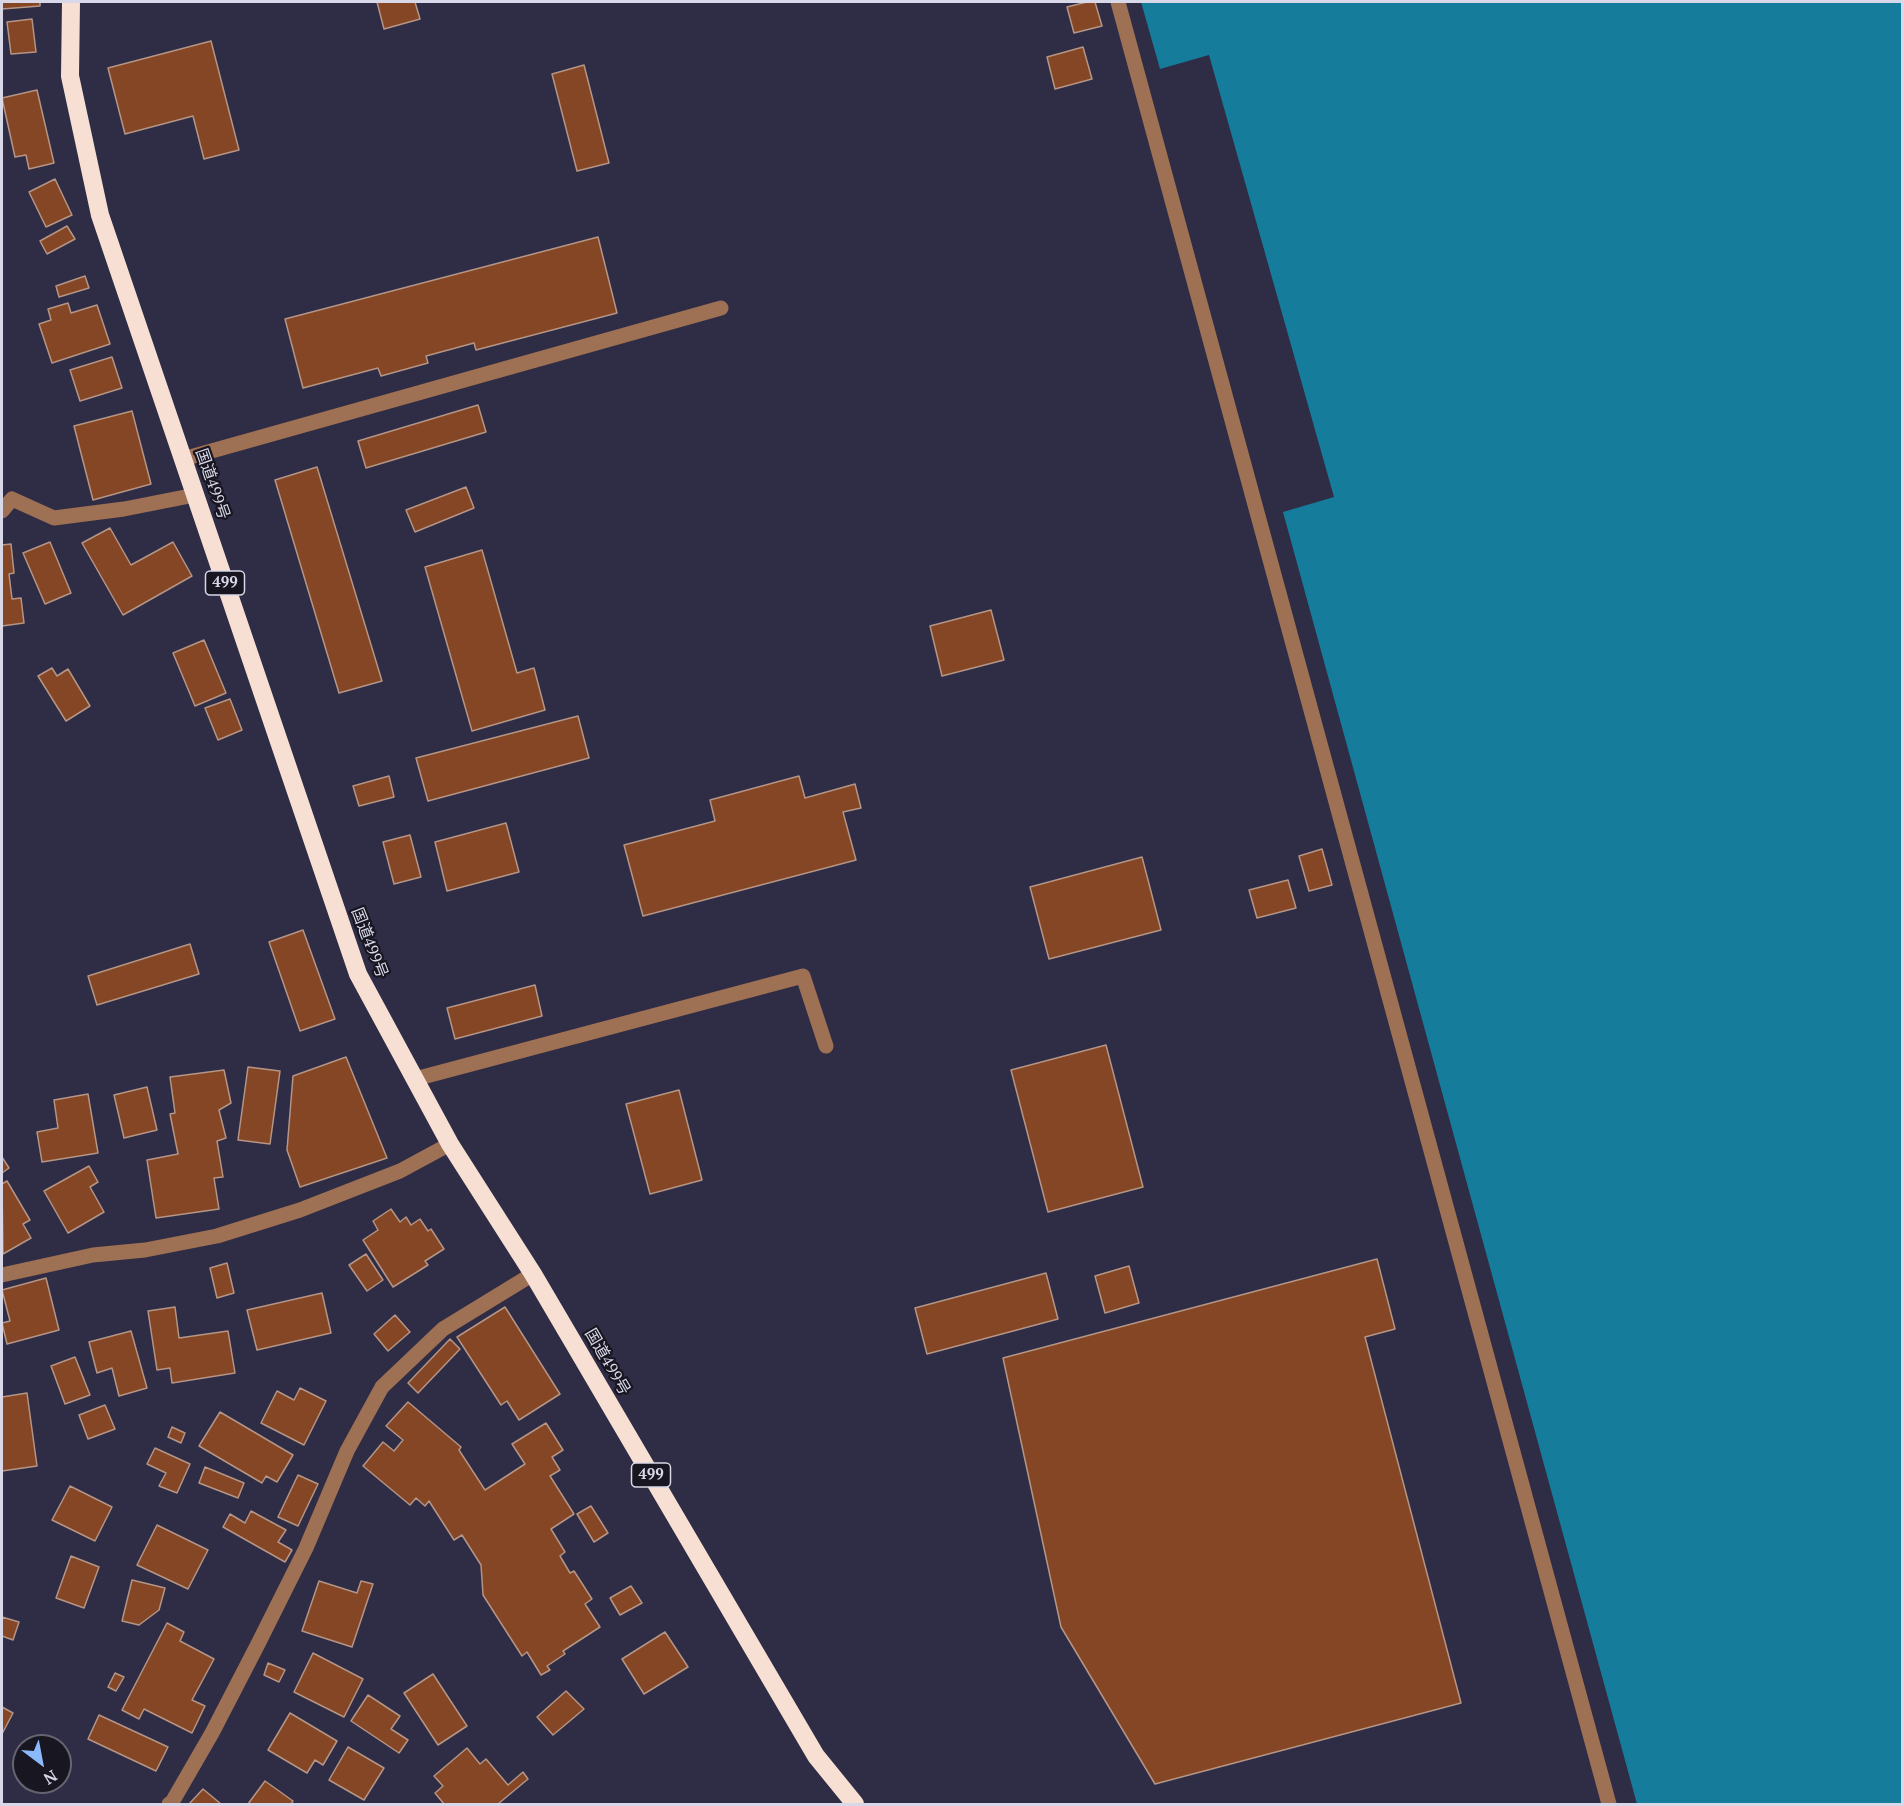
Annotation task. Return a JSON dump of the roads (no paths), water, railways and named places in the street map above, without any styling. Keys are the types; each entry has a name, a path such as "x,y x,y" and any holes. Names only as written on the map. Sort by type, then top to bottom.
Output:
{"highway":[{"name":"国道499号","path":"71,2 70,76 100,215 358,974 450,1144 533,1274 816,1756 855,1804"}],"street":[{"path":"1118,2 1609,1804"},
{"path":"183,459 721,309"},
{"path":"2,511 12,499 54,518 124,509 195,495"},
{"path":"415,1079 803,976 825,1046"},
{"path":"2,1275 93,1255 145,1250 217,1236 300,1209 400,1171 450,1144"},
{"path":"169,1804 189,1775 258,1644 306,1548 347,1451 382,1387 443,1329 533,1274"}],"water":[{"path":"1141,2 1902,2 1902,1804 1637,1804 1283,512 1334,497 1209,55 1160,69"}]}
